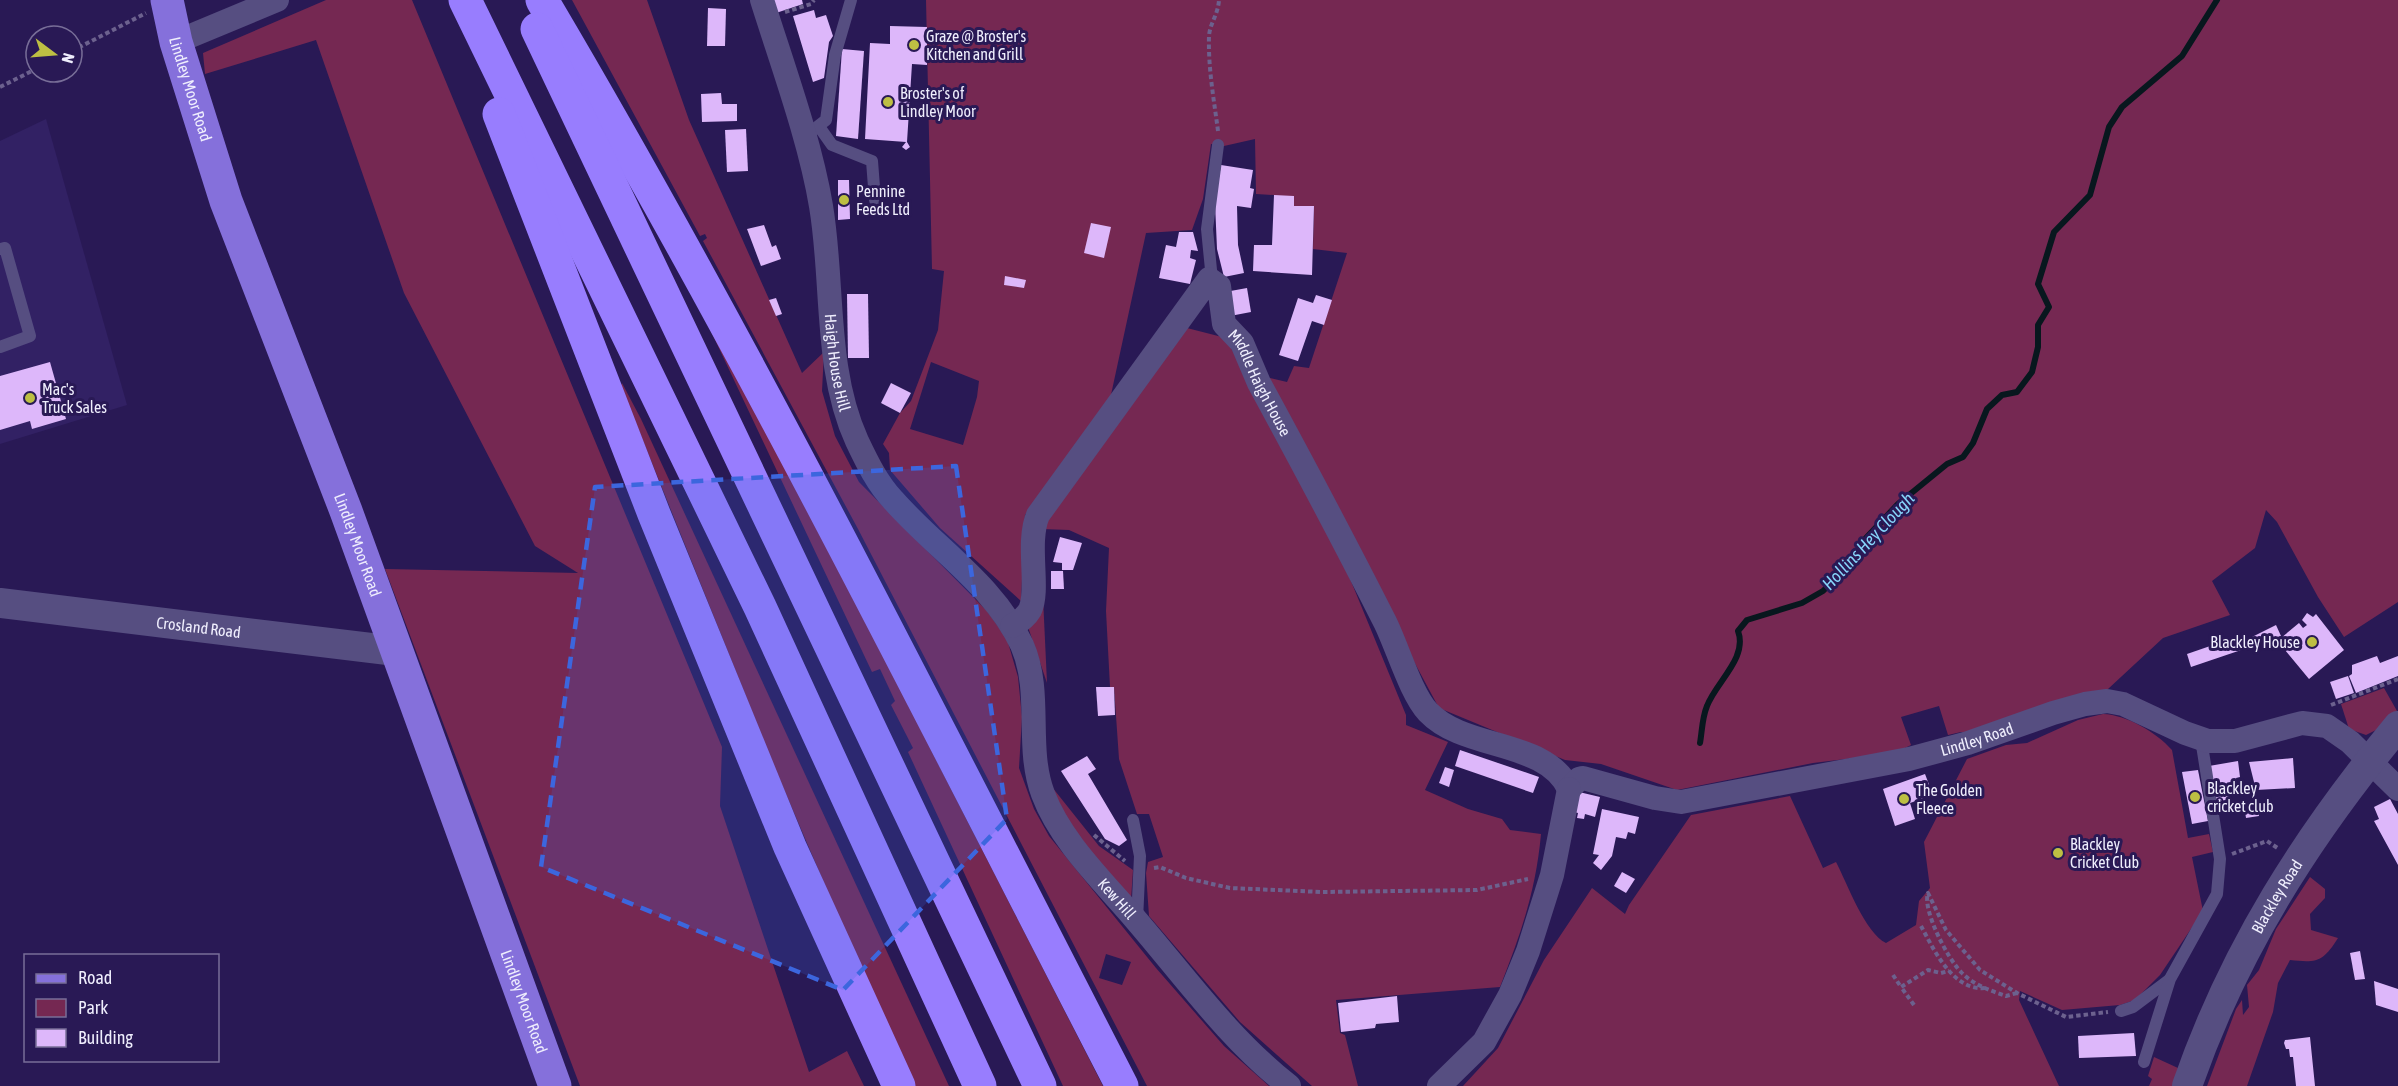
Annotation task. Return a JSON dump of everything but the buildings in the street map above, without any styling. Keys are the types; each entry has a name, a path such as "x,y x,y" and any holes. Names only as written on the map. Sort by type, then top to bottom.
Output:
{"highway":[{"path":"455,0 654,514 790,847 899,1086"},
{"path":"465,0 760,607 980,1086"},
{"path":"523,0 1040,1086"},
{"path":"542,0 597,93 773,417 1122,1086"}],"main road":[{"name":"Lindley Moor Road","path":"168,1 176,42 226,201 346,511 555,1086"}],"street":[{"path":"176,42 277,0"},
{"name":"Haigh House Hill","path":"765,9 812,133 828,254 839,388 853,432 870,468 893,500 987,592 1012,626 1030,669"},
{"path":"1012,626 1025,617 1032,602 1033,528 1038,515 1209,279 1212,280"},
{"name":"Middle Haigh House","path":"1212,280 1218,286 1224,324 1242,343 1259,383 1383,619 1422,704 1449,727 1546,763 1562,775 1569,789"},
{"name":"Crosland Road","path":"0,603 396,651"},
{"name":"Kew Hill","path":"1030,669 1035,712 1034,759 1042,792 1064,833 1218,1019 1256,1059 1289,1086"},
{"name":"Lindley Road","path":"1569,789 1583,778 1672,801 1737,793 1917,757 1968,743 2053,713 2085,704 2107,701 2123,704 2201,739 2235,741 2302,723 2319,723 2333,729 2398,789"},
{"name":"Blackley Road","path":"2187,1086 2212,1017 2256,927 2292,868 2369,761 2398,726"},
{"path":"1439,1086 1473,1055 1498,1019 1528,951 1552,875 1569,789"}],"lane":[{"path":"852,0 836,48 829,110 812,133 832,145 872,161 875,200"},
{"path":"1212,280 1207,229 1218,145"},
{"path":"0,249 5,248 30,336 0,347"},
{"path":"2144,1062 2170,979 2213,905 2217,894 2220,859 2201,739"},
{"path":"1133,820 1140,869 1137,921"},
{"path":"2121,1011 2145,999 2170,979"}],"path":[{"path":"765,9 811,4 814,0"},
{"path":"1218,145 1211,82 1209,35 1212,23 1216,19 1219,0"},
{"path":"84,45 168,1"},
{"path":"0,87 24,75"},
{"path":"2302,723 2302,718 2398,680"},
{"path":"1089,830 1101,843 1140,869 1160,867 1186,878 1230,888 1336,892 1478,891 1522,882 1538,874 1552,875"},
{"path":"2220,859 2267,841 2281,850"},
{"path":"2017,993 2006,996 1986,988 1961,972 1929,918 1925,901 1928,893 1946,930 1980,970 2017,993 2066,1017 2121,1011"},
{"path":"1921,926 1949,971 1976,989 1986,988"},
{"path":"1901,987 1928,970 1941,974 1949,971"},
{"path":"1893,975 1914,1005"}],"highlighted area":[{"path":"956,466 1007,819 843,990 541,867 595,487"}],"shaded area":[{"path":"46,119 127,405 0,444 0,141"}],"green space":[{"path":"326,0 412,0 722,747 720,806 809,1072 847,1051 864,1086 580,1086 385,569 578,573 535,546 404,293 316,40 205,74 203,53"},
{"path":"572,0 647,0 689,120 802,373 824,352 822,391 835,436 859,482 987,611 1007,639 1018,677 1022,717 1019,768 1034,809 1049,836 1156,968 1224,1046 1269,1086 1147,1086 858,529 703,241 707,238 705,234 700,236","holes":["1106,954 1131,962 1122,985 1099,978"]},
{"path":"926,0 2398,0 2398,602 2344,637 2318,597 2277,522 2266,510 2255,548 2212,581 2230,615 2163,638 2108,689 2055,703 1970,734 1961,732 1948,735 1939,706 1901,717 1911,745 1895,753 1813,763 1677,790 1601,764 1565,760 1439,708 1267,389 1270,378 1287,382 1294,366 1309,368 1347,253 1313,249 1314,206 1294,206 1274,195 1256,194 1255,139 1224,146 1211,144 1203,199 1192,230 1146,233 1109,404 1025,515 1021,601 940,528 890,470 889,453 883,444 900,413 911,401 938,330 944,271 932,269","holes":["931,362 979,381 977,397 963,445 910,429"]},
{"path":"691,289 914,713 1103,1086 1063,1086 908,752 913,748 891,705 895,701 880,669 872,672"},
{"path":"1183,327 1226,338 1346,569 1406,715 1406,725 1448,742 1425,790 1468,809 1502,819 1510,830 1541,834 1539,854 1526,912 1500,987 1336,1000 1340,1033 1345,1035 1358,1086 1312,1086 1240,1022 1149,916 1146,873 1148,862 1163,857 1149,814 1137,814 1119,759 1114,687 1110,687 1106,611 1109,548 1069,530 1041,529"},
{"path":"622,383 641,419 949,1086 911,1086 774,766 621,386"},
{"path":"1042,576 1047,683 1028,627"},
{"path":"2384,688 2397,711 2386,725 2366,735 2349,729 2341,704"},
{"path":"2103,714 2131,721 2158,737 2172,750 2188,838 2209,834 2213,852 2192,857 2203,911 2160,975 2135,1000 2120,1005 2062,1010 2020,991 2019,1000 2059,1086 1463,1086 1498,1048 1544,960 1592,888 1625,914 1691,815 1790,796 1823,868 1836,862 1864,919 1878,938 1886,943 1916,925 1919,901 1930,888 1924,842 1967,759 2006,745 2027,743 2078,720"},
{"path":"1048,782 1099,846 1133,870 1131,900 1071,829"},
{"path":"2310,877 2325,889 2325,898 2310,914 2311,930 2338,938 2328,952 2318,959 2313,961 2290,960 2278,983 2273,1012 2247,1086 2207,1086 2236,1009 2242,1000 2243,1015 2249,1007 2247,985 2259,970 2276,929"},
{"path":"2154,1057 2178,1068 2173,1086 2149,1086 2152,1079 2148,1076"}],"waterway":[{"name":"Hollins Hey Clough","path":"1700,743 1707,706 1735,660 1739,651 1738,631 1747,620 1802,603 1823,591 1846,568 1866,538 1898,504 1947,464 1963,457 1973,443 1987,409 2002,395 2017,392 2032,372 2038,347 2038,325 2049,307 2038,284 2054,232 2090,195 2109,127 2122,107 2182,56 2217,0"}],"place":[{"name":"Graze @ Broster's Kitchen and Grill","path":"914,45"},
{"name":"Broster's of Lindley Moor","path":"888,102"},
{"name":"Pennine Feeds Ltd","path":"844,200"},
{"name":"Mac's Truck Sales","path":"30,398"},
{"name":"Blackley House","path":"2312,642"},
{"name":"Blackley cricket club","path":"2195,797"},
{"name":"The Golden Fleece","path":"1904,799"},
{"name":"Blackley Cricket Club","path":"2058,853"}]}
